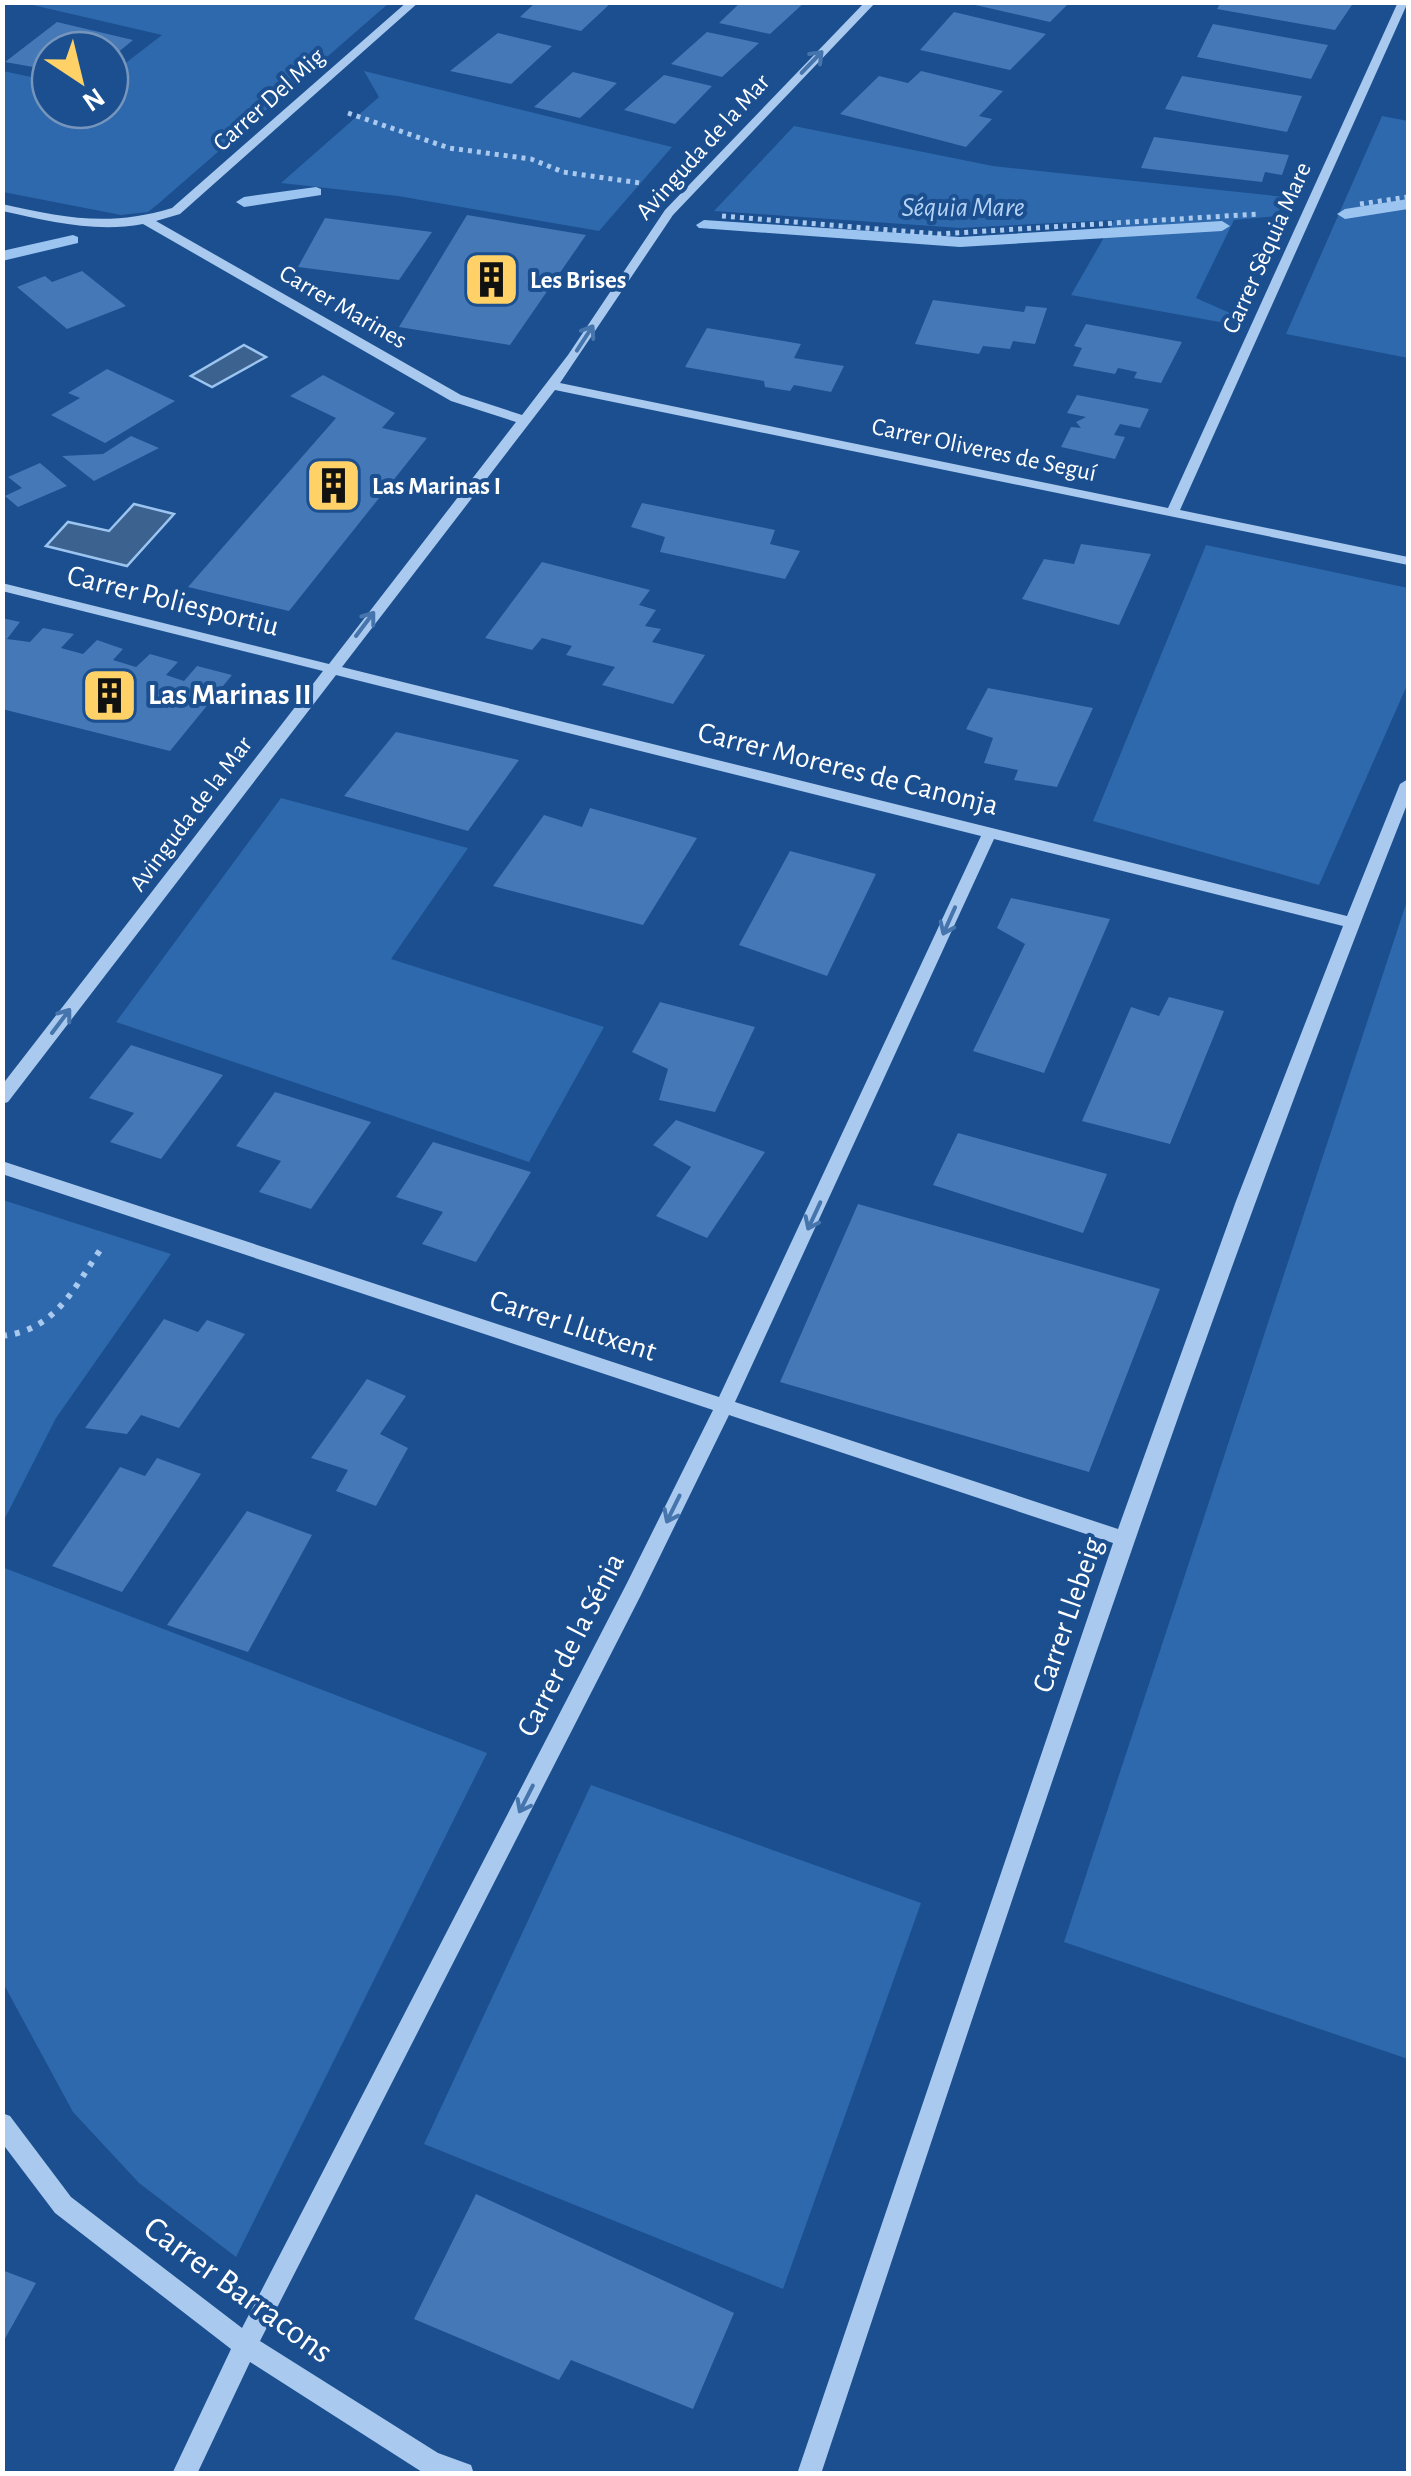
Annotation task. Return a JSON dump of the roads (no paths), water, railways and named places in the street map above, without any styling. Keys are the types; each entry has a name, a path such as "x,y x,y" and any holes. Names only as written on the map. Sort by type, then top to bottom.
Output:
{"street":[{"name":"Carrer Del Mig","path":"2,208 101,227 148,221 191,202 414,2"},
{"name":"Avinguda de la Mar","path":"2,1098 551,385 648,240 686,192 872,2"},
{"name":"Carrer Sèquia Mare","path":"1172,513 1404,2"},
{"name":"Carrer Marines","path":"148,221 456,398 522,420"},
{"name":"Carrer Oliveres de Seguí","path":"551,385 1408,562"},
{"name":"Carrer Poliesportiu","path":"2,587 331,669"},
{"name":"Carrer Moreres de Canonja","path":"331,669 1352,923"},
{"name":"Carrer Llebeig","path":"809,2474 1126,1539 1246,1200 1408,784"},
{"name":"Carrer de la Sénia","path":"184,2474 245,2344 635,1588 990,832"},
{"name":"Carrer Llutxent","path":"2,1167 1126,1539"},
{"name":"Carrer Barracons","path":"2,2124 63,2205 245,2344 432,2463 462,2474"}],"waterway":[{"name":"Séquia Mare","path":"244,202 316,192"},
{"name":"Séquia Mare","path":"1345,214 1408,204"},
{"name":"Séquia Mare","path":"704,225 960,242 1222,226"},
{"name":"Séquia Mare","path":"2,256 73,240"}],"place":[{"name":"Les Brises","path":"491,280"},
{"name":"Las Marinas I","path":"333,486"},
{"name":"Las Marinas II","path":"109,695"}]}
